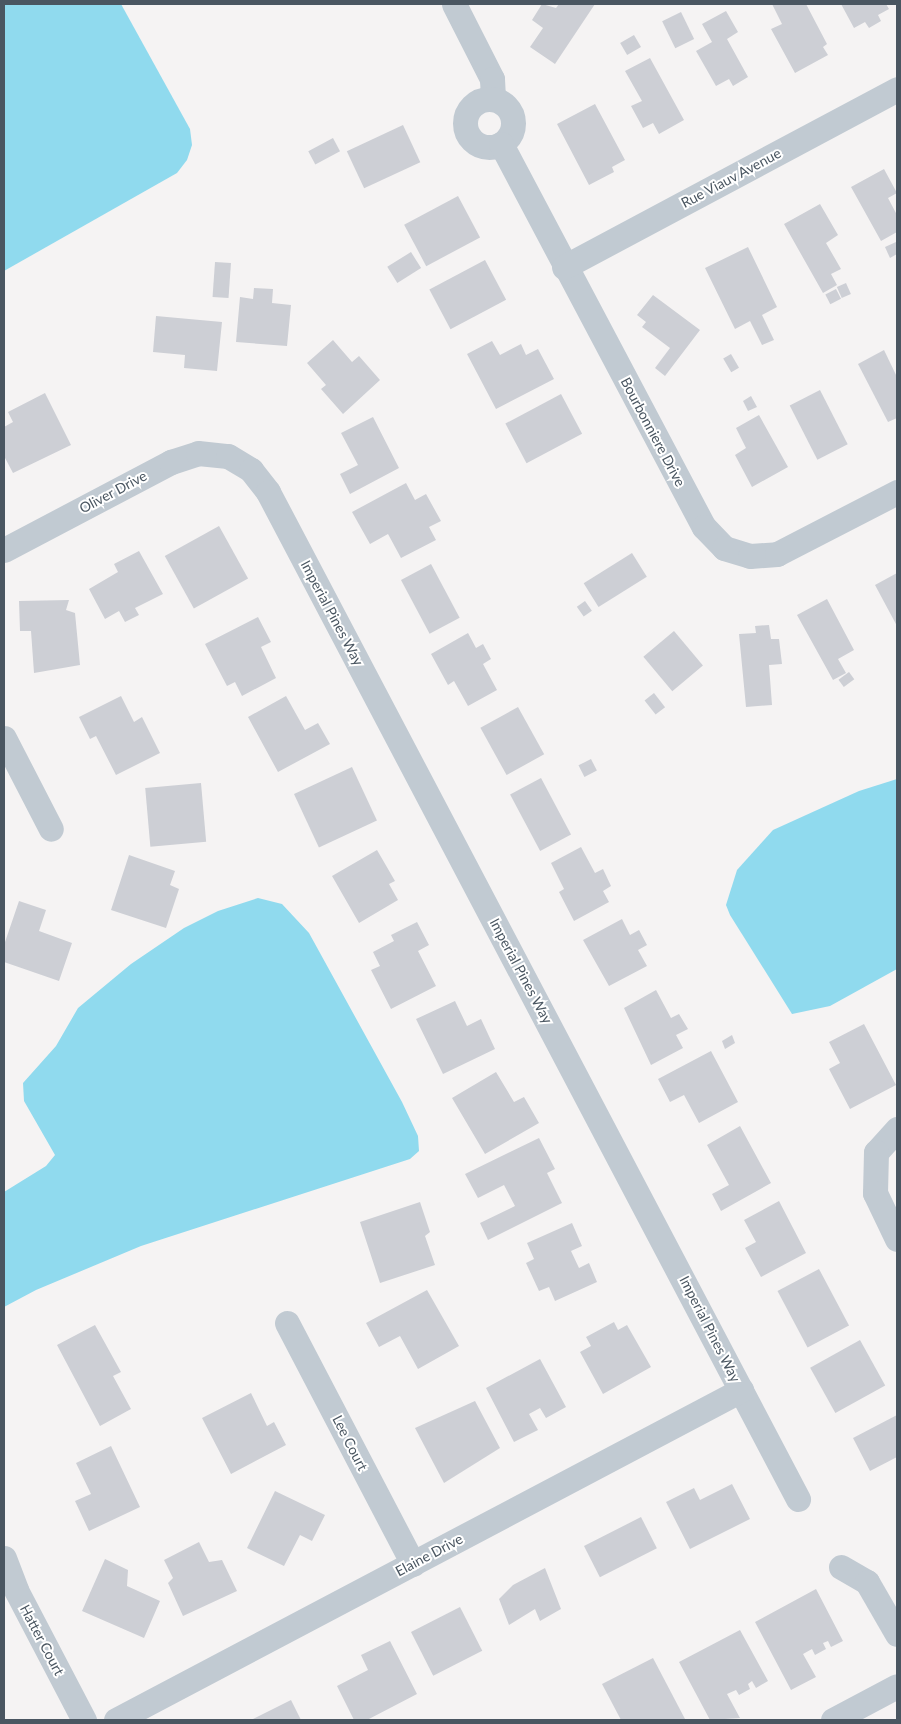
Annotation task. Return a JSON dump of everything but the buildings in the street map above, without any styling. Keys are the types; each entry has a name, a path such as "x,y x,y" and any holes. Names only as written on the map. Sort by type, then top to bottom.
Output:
{"street":[{"path":"454,4 492,79 493,100 511,115 511,131 501,144 479,145 465,128 471,107 493,100"},
{"name":"Rue Viauv Avenue","path":"564,267 897,89"},
{"name":"Bourbonniere Drive","path":"501,144 564,267 704,527 724,548 750,556 777,554 897,492"},
{"name":"Oliver Drive","path":"4,550 171,462 198,453 228,456"},
{"name":"Imperial Pines Way","path":"228,456 251,470 268,492 798,1499"},
{"path":"4,738 51,829"},
{"path":"897,1129 876,1152 875,1194 897,1238"},
{"name":"Lee Court","path":"287,1323 413,1564"},
{"name":"Elaine Drive","path":"116,1720 741,1390"},
{"name":"Hatter Court","path":"4,1558 16,1590 84,1720"},
{"path":"841,1567 867,1582 897,1634"},
{"path":"833,1720 897,1686"}],"water":[{"path":"4,4 121,4 190,129 192,145 187,160 177,173 4,271"},
{"path":"897,779 897,969 830,1006 792,1014 730,915 726,905 737,870 773,830 859,791"},
{"path":"258,898 282,904 309,933 402,1102 418,1136 419,1151 410,1159 141,1246 36,1290 4,1307 4,1192 46,1166 55,1155 24,1101 23,1083 56,1046 78,1008 131,964 184,928 218,911"}]}
